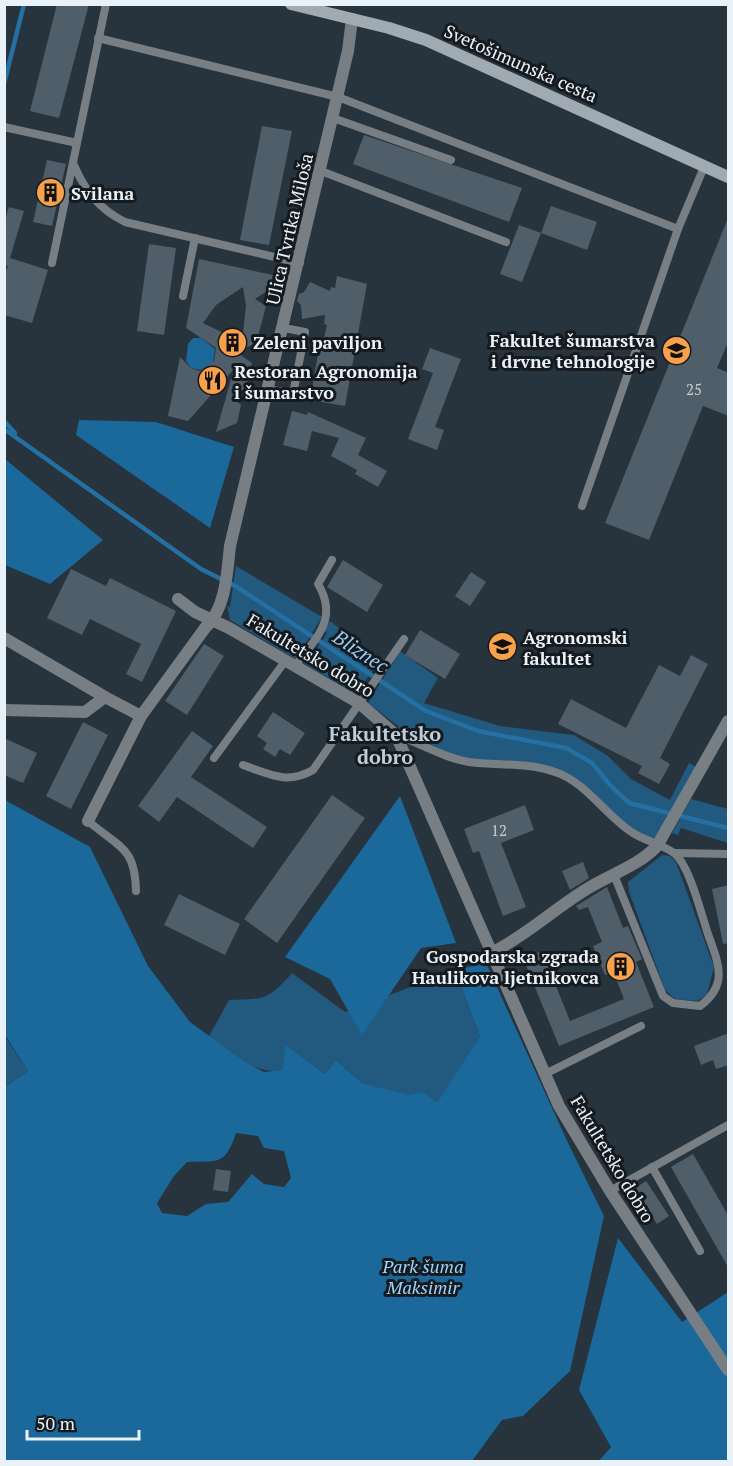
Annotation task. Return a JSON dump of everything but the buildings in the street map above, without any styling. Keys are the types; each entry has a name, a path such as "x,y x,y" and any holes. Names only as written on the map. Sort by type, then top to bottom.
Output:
{"street":[{"name":"Svetošimunska cesta","path":"291,4 388,28 461,54 729,177"},
{"name":"Ulica Tvrtka Miloša","path":"214,620 221,600 228,570 230,546 300,263 338,97 352,19"},
{"name":"Fakultetsko dobro","path":"178,599 195,612 214,620 359,703 396,735 559,1106 610,1191 729,1370"},
{"path":"88,821 141,716 205,628 214,620"},
{"path":"4,638 141,716"},
{"path":"4,710 85,712 105,697"},
{"path":"493,952 514,942 585,890 644,860 657,846 729,721"}],"lane":[{"path":"52,263 106,4"},
{"path":"98,38 338,97 678,229"},
{"path":"333,118 451,160"},
{"path":"8,128 77,143"},
{"path":"74,165 82,186 109,214 125,222 300,263"},
{"path":"582,506 678,229 704,166"},
{"path":"321,171 506,242"},
{"path":"183,296 195,238"},
{"path":"268,389 293,394 305,332 284,328"},
{"path":"214,758 291,663 309,647 322,629 328,612 325,596 318,584 332,560"},
{"path":"243,765 285,778 299,778 313,770 404,639"},
{"path":"396,735 466,761 503,766 531,766 555,772 571,779 604,811 632,832 657,846 675,854 729,854"},
{"path":"88,821 130,854 135,870 136,891"},
{"path":"614,875 663,996 674,1003 700,1006 710,999 717,984 720,967 685,870 675,854"},
{"path":"545,1074 641,1026"},
{"path":"610,1191 729,1125"},
{"path":"652,1167 700,1251"}],"shaded area":[{"path":"236,566 322,617 296,659 230,620 227,606 230,607"},
{"path":"330,621 382,662 379,662 360,688 363,690 358,695 303,663 311,649 315,651 327,633 324,630"},
{"path":"400,651 438,678 424,703 500,726 574,735 608,756 631,779 670,800 689,763 697,767 655,840 630,827 573,777 464,758 430,746 401,732 398,726 368,703"},
{"path":"691,799 728,809 728,843 681,828 678,835 672,833"},
{"path":"662,855 670,856 676,862 714,967 707,994 698,1001 675,999 665,990 629,892 628,882"},
{"path":"455,970 480,1036 437,1104 362,1083 336,1060 325,1074 287,1046 282,1071 260,1069 234,1056 209,1036 229,1000 265,996 292,973 345,1012"},
{"path":"4,1035 28,1071 5,1087 4,1087"}],"green space":[{"path":"193,338 201,338 215,349 213,362 201,370 191,368 186,361 188,344"},
{"path":"79,420 156,422 234,447 210,528 76,435"},
{"path":"5,459 103,540 50,584 5,565"},
{"path":"400,796 456,943 421,948 362,1035 330,979 285,957"},
{"name":"Park šuma Maksimir","path":"5,800 90,847 148,966 190,1022 245,1062 264,1072 282,1070 286,1045 325,1074 336,1060 362,1083 409,1095 423,1092 437,1103 480,1036 455,970 486,963 604,1216 570,1371 523,1416 502,1420 472,1461 5,1461 5,1087 28,1071 5,1035","holes":["236,1133 258,1136 264,1148 284,1151 291,1178 284,1187 264,1184 252,1174 228,1202 206,1204 187,1216 162,1213 157,1203 174,1176 187,1162 219,1159 228,1151"]},
{"path":"618,1238 682,1322 728,1292 728,1461 599,1461 611,1447 579,1390"}],"waterway":[{"path":"4,84 24,4"},
{"path":"4,421 15,433"},
{"name":"Bliznec","path":"4,429 201,569 237,587 426,711 478,731 566,748 592,763 629,803 728,828"}],"place":[{"name":"Svilana","path":"50,193"},
{"name":"Zeleni paviljon","path":"232,342"},
{"name":"Fakultet šumarstva i drvne tehnologije","path":"676,350"},
{"name":"Restoran Agronomija i šumarstvo","path":"213,381"},
{"name":"Agronomski fakultet","path":"502,647"},
{"name":"Gospodarska zgrada Haulikova ljetnikovca","path":"620,966"}],"district":[{"name":"Fakultetsko dobro","path":"385,744"}]}
